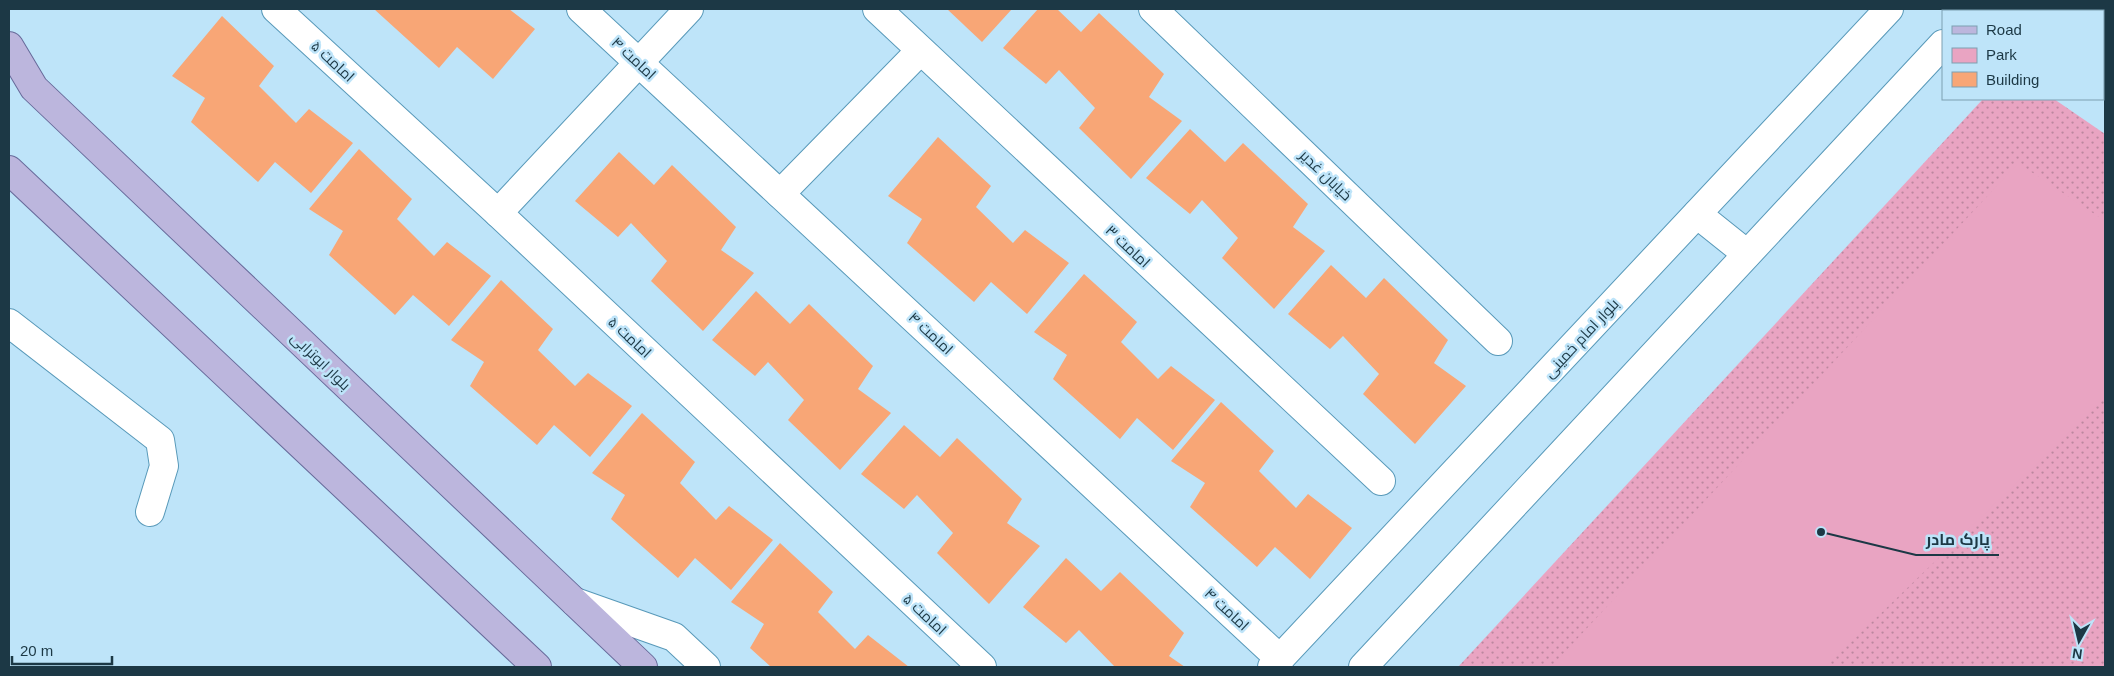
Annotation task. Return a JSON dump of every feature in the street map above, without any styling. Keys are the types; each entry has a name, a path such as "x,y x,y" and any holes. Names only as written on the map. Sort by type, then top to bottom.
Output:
{"main road":[{"name":"بلوار ابوترابی","path":"9,46 34,88 644,667"},
{"path":"9,170 537,667"}],"street":[{"name":"امامت ۵","path":"276,9 498,213 982,667"},
{"name":"امامت ۴","path":"581,9 780,194 1276,663"},
{"path":"498,213 689,9"},
{"name":"امامت ۳","path":"877,9 920,52 1380,481"},
{"name":"خیابان غدیر","path":"1153,9 1498,341"},
{"name":"بلوار امام خمینی","path":"1276,663 1889,9"},
{"path":"1363,667 1942,45"},
{"path":"780,194 920,52"},
{"path":"1697,214 1747,254"},
{"path":"9,323 160,440 164,466 150,512"},
{"path":"575,602 674,637 706,667"}],"green space":[{"path":"1982,100 2055,100 2105,134 2105,667 1458,667"},
{"path":"2018,163 2105,221 2105,398 1825,667 1551,667"}],"building":[{"path":"374,9 509,9 535,29 493,79 457,47 439,68"},
{"path":"947,9 1012,9 982,42"},
{"path":"1038,9 1057,9 1081,32 1099,13 1164,74 1149,97 1182,121 1131,179 1079,128 1095,108 1059,70 1046,84 1003,48"},
{"path":"222,16 274,66 259,86 296,123 309,109 353,143 311,193 275,162 258,182 191,122 205,98 172,76"},
{"path":"1190,129 1225,162 1243,143 1308,204 1293,227 1325,251 1274,309 1222,258 1238,238 1202,200 1190,214 1146,178"},
{"path":"938,137 991,186 976,207 1013,243 1025,230 1069,263 1027,314 991,282 974,302 907,243 922,219 888,196"},
{"path":"359,149 412,199 397,219 434,256 447,242 491,276 449,326 413,295 395,315 329,255 343,231 309,209"},
{"path":"619,152 654,185 672,165 736,227 721,250 754,273 703,331 651,281 667,261 631,223 618,237 575,201"},
{"path":"1331,265 1366,298 1384,278 1448,340 1434,363 1466,386 1415,444 1363,394 1379,374 1343,336 1330,349 1288,314"},
{"path":"1084,274 1137,322 1121,342 1158,379 1171,366 1215,400 1173,450 1137,418 1120,439 1053,379 1067,355 1034,332"},
{"path":"501,280 553,329 538,350 575,386 588,373 632,406 590,457 554,425 537,445 470,386 484,362 451,340"},
{"path":"756,291 790,324 809,304 873,366 858,389 891,413 840,470 788,420 804,400 768,362 755,376 712,340"},
{"path":"1221,402 1274,451 1259,471 1296,508 1308,494 1352,528 1310,579 1275,547 1257,567 1190,507 1205,483 1171,461"},
{"path":"642,413 695,462 680,483 716,520 729,506 773,540 731,590 695,558 678,578 611,519 625,495 592,473"},
{"path":"904,425 940,457 957,438 1022,499 1007,523 1040,546 989,604 937,553 953,533 917,495 904,509 861,474"},
{"path":"780,543 833,592 818,612 855,649 868,635 909,667 771,667 750,648 764,624 731,602"},
{"path":"1066,558 1101,591 1120,572 1184,633 1169,656 1185,667 1115,667 1079,630 1066,643 1023,607"}],"place":[{"name":"پارک مادر","path":"1821,532"}]}
